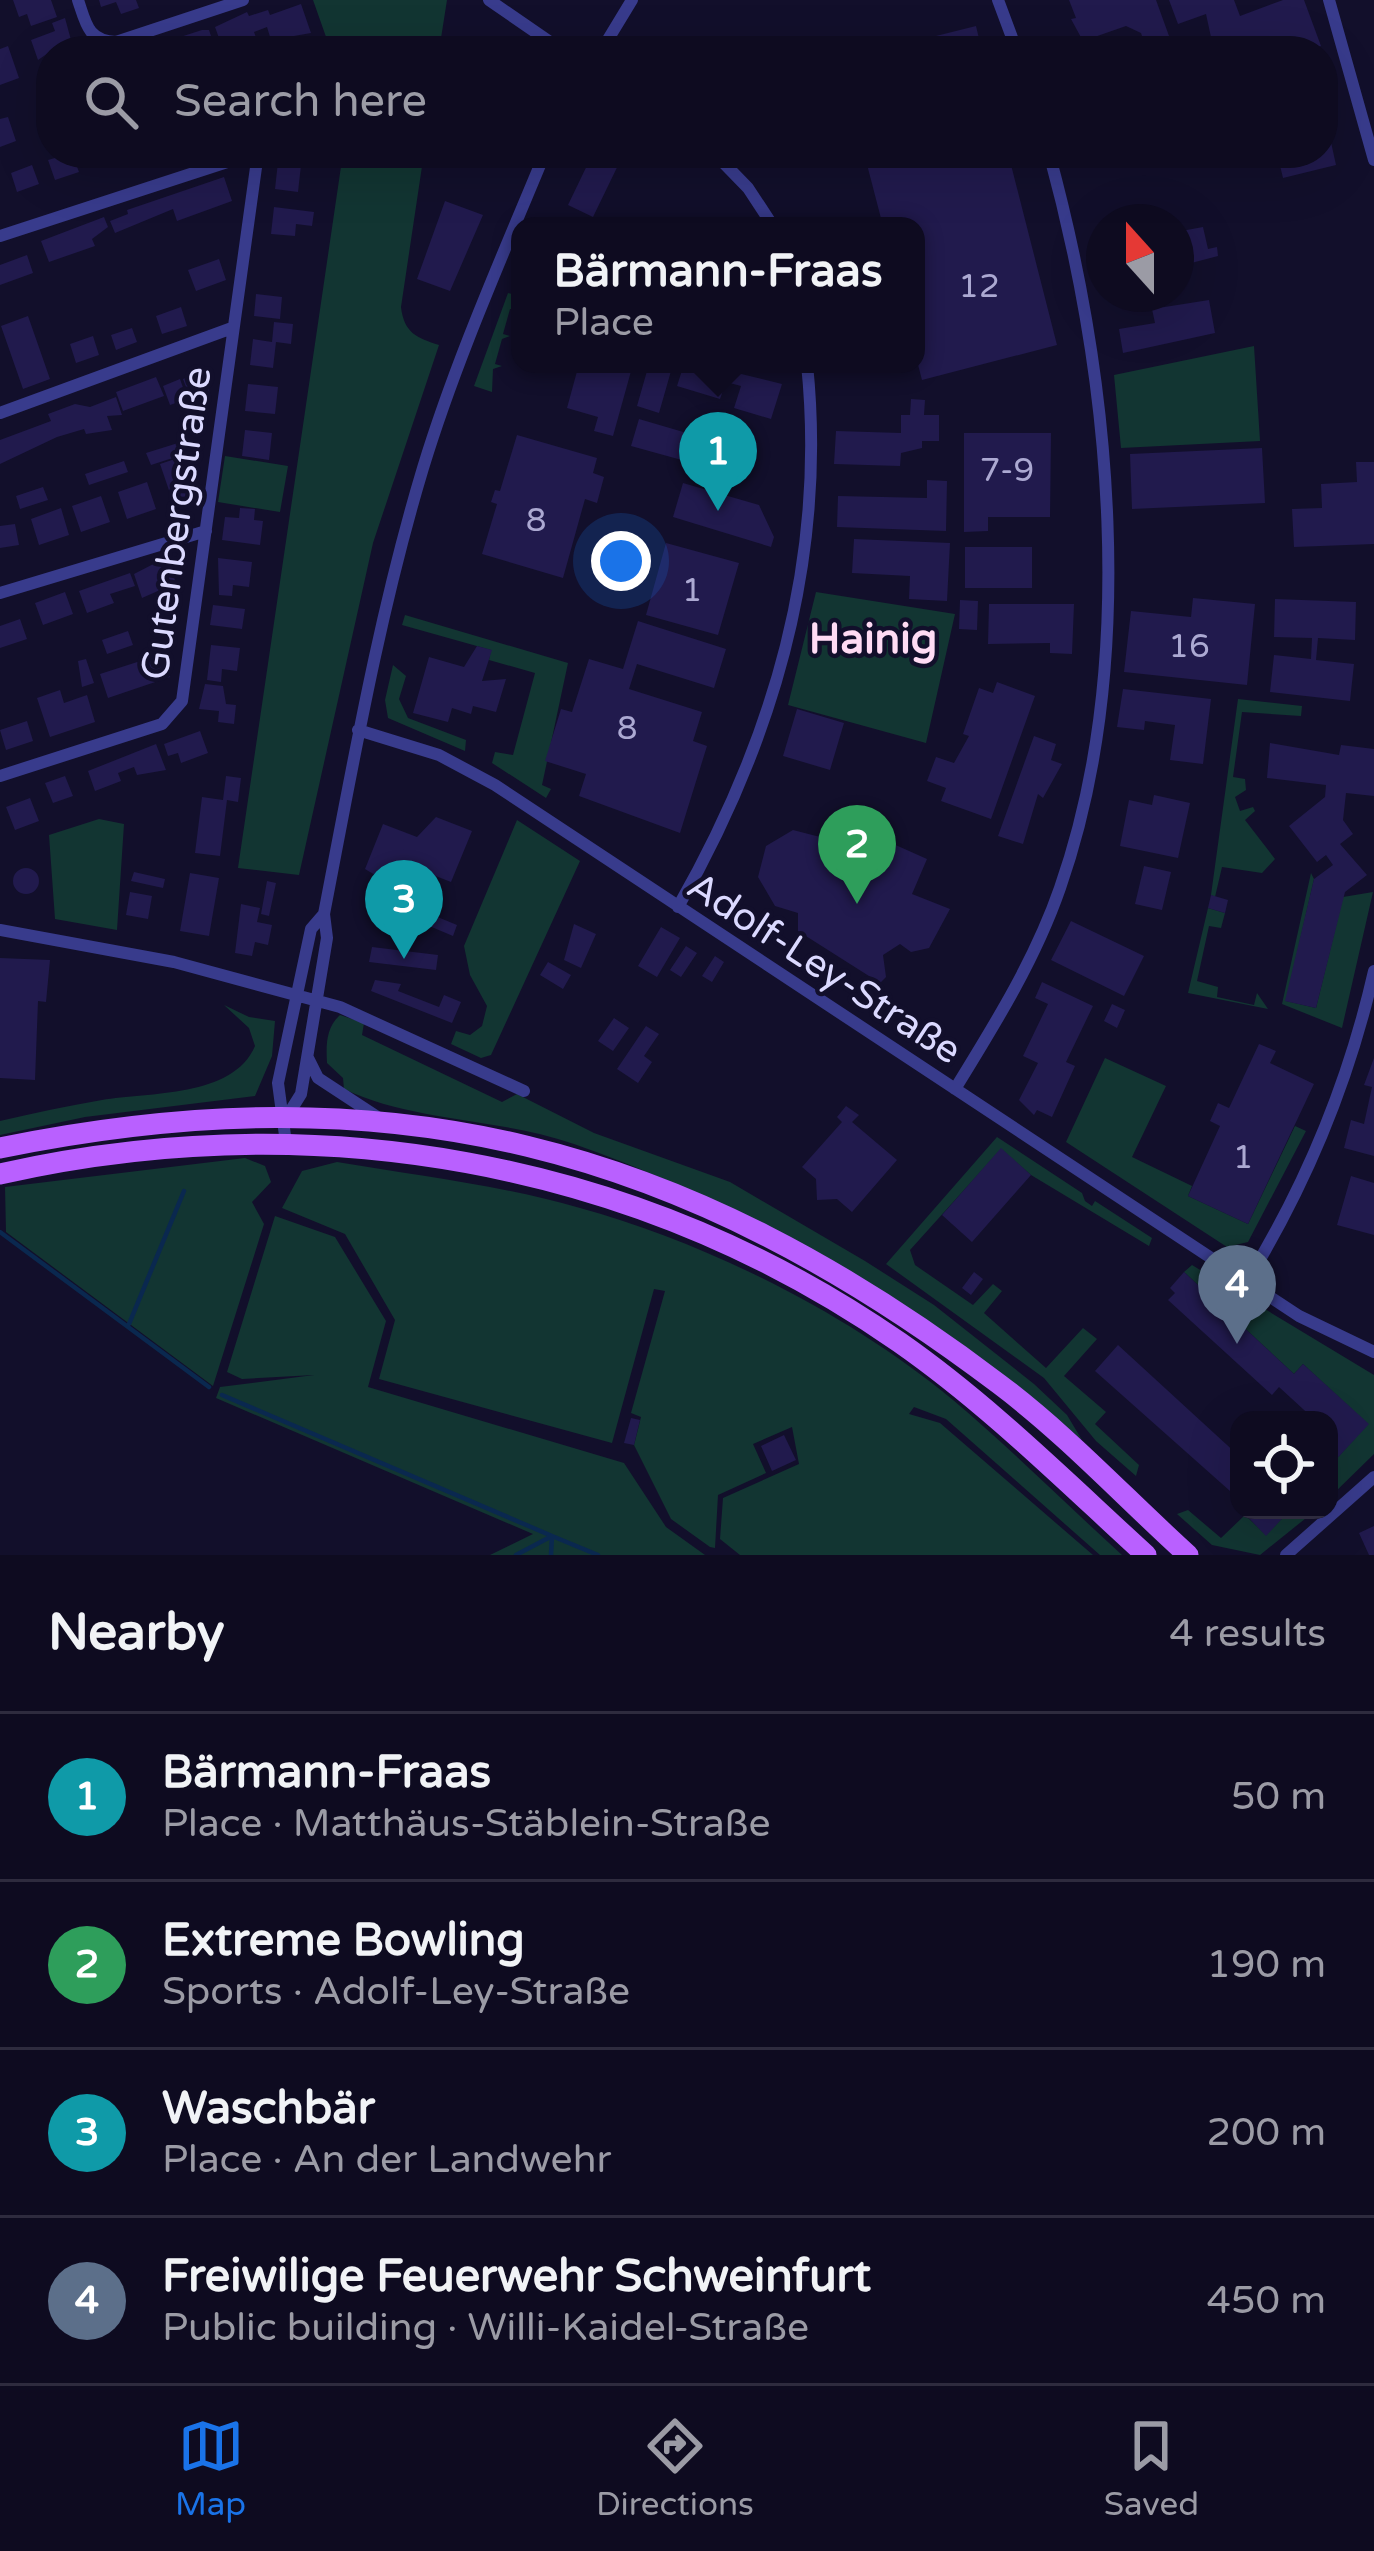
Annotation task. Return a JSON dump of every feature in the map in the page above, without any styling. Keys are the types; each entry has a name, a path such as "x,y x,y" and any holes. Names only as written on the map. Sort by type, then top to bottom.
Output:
{"main road":[{"path":"0,1148 180,1118 285,1119 383,1121 513,1139 568,1154 708,1207 814,1259 999,1384 1189,1555"},
{"path":"0,1174 136,1148 286,1143 394,1152 501,1169 613,1198 708,1234 836,1300 945,1376 1146,1555"}],"street":[{"path":"78,0 93,36"},
{"path":"134,36 243,0"},
{"path":"489,0 541,36"},
{"path":"610,36 632,0"},
{"path":"998,0 1011,36"},
{"path":"1329,0 1374,160"},
{"path":"0,236 210,168"},
{"name":"Gutenbergstraße","path":"0,776 162,724 175,715 182,701 254,168"},
{"path":"520,217 539,168"},
{"path":"729,168 766,217"},
{"path":"955,1089 1017,986 1059,890 1092,757 1102,665 1106,533 1096,392 1078,270 1053,168"},
{"path":"285,1119 301,1094 308,1057 327,938 324,914 358,730 436,428 511,239"},
{"path":"0,413 232,328"},
{"path":"678,907 754,756 795,618 810,506 807,373"},
{"path":"0,593 206,531"},
{"name":"Adolf-Ley-Straße","path":"358,730 408,743 468,769 1311,1323 1374,1352"},
{"path":"286,1143 278,1083 311,929 324,914"},
{"path":"0,930 174,962 316,1000 524,1091"},
{"path":"1247,1281 1326,1127 1358,1040 1374,971"},
{"path":"308,1057 318,1078 383,1121"},
{"path":"1286,1555 1374,1477"}],"green space":[{"path":"313,0 447,0 441,36 326,36"},
{"path":"341,168 422,168 401,307 413,333 439,345 373,543 299,875 238,868"},
{"path":"511,294 503,334 510,336 502,339 495,364 502,366 493,369 492,392 474,386"},
{"path":"1254,346 1260,441 1121,448 1114,375"},
{"path":"225,456 288,466 280,512 218,502"},
{"path":"816,592 955,614 926,743 788,705"},
{"path":"405,615 568,663 542,785 551,789 546,798 492,763 495,752 513,755 535,673 489,660 491,650 402,625"},
{"path":"393,665 406,676 399,699 408,718 466,740 465,751 388,718 385,700"},
{"path":"1238,699 1302,706 1301,716 1242,712 1233,777 1245,779 1246,790 1235,797 1240,811 1253,807 1255,811 1245,820 1275,859 1262,873 1222,867 1215,897 1211,895"},
{"path":"99,819 124,824 117,930 55,919 49,835"},
{"path":"517,820 580,861 491,1055 481,1058 451,1044 456,1031 470,1035 482,1026 487,1006 470,975 464,946"},
{"path":"1311,873 1314,879 1286,1001 1316,1008 1343,897 1373,892 1342,1028 1282,1004"},
{"path":"1208,908 1225,913 1221,928 1209,926 1197,981 1218,987 1217,997 1254,1005 1257,993 1268,1009 1188,993"},
{"path":"224,1005 249,1017 275,1021 272,1056 255,1096 85,1117 0,1135 0,1121 102,1100 188,1090 228,1075 255,1046 249,1028"},
{"path":"340,1015 364,1023 362,1035 502,1102 517,1094 594,1133 730,1182 934,1305 1034,1384 1067,1415 1082,1440 966,1348 905,1307 777,1232 711,1200 574,1144 399,1108 344,1089 343,1078 327,1063 328,1037"},
{"path":"1105,1058 1166,1086 1132,1157 1192,1186 1188,1196 1248,1224 1295,1126 1306,1131 1248,1242 1227,1247 1066,1142"},
{"path":"997,1137 1082,1193 1092,1206 1095,1201 1152,1238 1149,1246 1031,1175 1001,1149 910,1250 915,1265 973,1305 993,1284 1002,1291 984,1313 1046,1368 1083,1328 1097,1339 1064,1376 1106,1412 1095,1424 1139,1465 1136,1476 1096,1441 1044,1378 886,1264"},
{"path":"245,1158 265,1166 271,1182 252,1202 264,1224 213,1386 6,1232 5,1187"},
{"path":"337,1162 490,1187 580,1208 678,1241 776,1285 869,1339 953,1400 1122,1555 1100,1555 946,1419 914,1407 909,1414 940,1423 1093,1555 740,1555 720,1539 723,1498 799,1464 792,1427 753,1444 766,1473 718,1495 715,1548 710,1547 671,1519 634,1445 641,1417 631,1413 665,1291 654,1289 612,1443 379,1379 395,1320 345,1234 282,1208 302,1171"},
{"path":"275,1216 335,1237 386,1321 368,1387 624,1463 666,1527 705,1555 490,1555 533,1534 216,1398 220,1387 314,1375 242,1379 227,1372"},
{"path":"1192,1265 1374,1375 1374,1454 1338,1489 1338,1457 1368,1424 1303,1364 1294,1374 1184,1272"},
{"path":"1188,1510 1221,1538 1241,1519 1249,1519 1266,1535 1281,1519 1305,1519 1260,1555 1212,1545 1177,1514"}],"building":[{"path":"13,0 51,0 57,17 31,26 27,14 19,17"},
{"path":"99,0 136,0 139,8 121,14 116,2 101,7"},
{"path":"1069,0 1156,0 1169,36 1142,36 1126,26 1097,36 1080,36 1071,19 1076,18"},
{"path":"1169,0 1234,0 1240,16 1283,0 1304,0 1317,36 1211,36 1206,14 1178,24"},
{"path":"301,4 311,33 270,36 267,27 254,32 255,36 218,36 215,27 247,12 249,16 268,10 270,15"},
{"path":"65,18 70,36 42,36 55,31 52,23"},
{"path":"976,26 978,36 936,36"},
{"path":"209,30 211,36 183,36"},
{"path":"8,46 19,78 0,85 0,49"},
{"path":"8,117 16,141 0,147 0,119"},
{"path":"32,165 39,184 17,192 11,173"},
{"path":"51,168 78,168 79,172 55,180"},
{"path":"277,168 301,168 298,192 275,189"},
{"path":"586,168 617,168 593,217 568,205"},
{"path":"868,168 1012,168 1057,345 922,380 925,217 881,217"},
{"path":"1281,168 1324,168 1283,178"},
{"path":"224,177 232,201 177,221 173,209 115,233 110,221 128,214 127,210"},
{"path":"445,201 483,215 450,291 417,279"},
{"path":"274,207 314,212 312,226 296,224 295,236 271,234"},
{"path":"104,217 108,227 92,239 95,246 49,262 41,241"},
{"path":"1203,227 1208,249 1217,247 1218,256 1194,262 1194,229"},
{"path":"27,255 33,273 0,285 0,265"},
{"path":"219,259 226,280 196,291 188,270"},
{"path":"256,294 282,297 280,319 254,316"},
{"path":"1209,300 1215,333 1123,353 1119,329 1155,323 1153,312 1194,312 1194,302"},
{"path":"181,307 187,326 162,334 156,316"},
{"path":"28,316 50,379 23,389 1,326"},
{"path":"274,322 293,324 291,344 276,342 273,368 250,365 253,339 272,342"},
{"path":"132,328 137,342 116,350 111,335"},
{"path":"93,336 99,355 76,363 70,344"},
{"path":"202,372 211,396 192,403 183,379"},
{"path":"577,373 630,373 613,436 594,431 598,417 567,408"},
{"path":"646,373 670,373 659,413 637,406"},
{"path":"681,373 737,373 782,384 771,419 734,408 741,386 726,382 720,399 677,386"},
{"path":"156,377 164,396 123,411 116,392"},
{"path":"180,379 187,399 170,405 163,386"},
{"path":"248,384 278,387 275,414 245,411"},
{"path":"116,397 122,415 107,416 112,430 86,434 84,429 57,437 0,464 0,440 51,421 48,414"},
{"path":"911,399 925,400 924,415 939,415 939,441 922,441 922,448 901,453 900,466 834,464 836,431 901,433 901,415 910,415"},
{"path":"639,419 714,441 707,467 631,446"},
{"path":"245,430 272,433 269,460 242,456"},
{"path":"964,433 1051,433 1050,517 988,517 988,531 964,532"},
{"path":"517,435 597,458 593,473 604,477 597,503 585,499 563,578 482,554 497,504 491,502 495,490 500,491"},
{"path":"178,443 182,455 151,465 146,453"},
{"path":"1262,448 1265,503 1132,509 1130,454"},
{"path":"187,455 200,493 173,502 160,464"},
{"path":"124,461 128,472 89,485 85,474"},
{"path":"1356,462 1374,462 1374,544 1294,547 1292,509 1322,508 1321,484 1357,482"},
{"path":"927,480 947,481 946,531 837,527 838,496 927,498"},
{"path":"147,482 156,509 127,519 118,492"},
{"path":"683,483 759,505 774,537 771,547 673,517"},
{"path":"43,487 48,500 20,509 16,496"},
{"path":"101,496 110,522 81,532 72,506"},
{"path":"61,508 69,535 39,545 31,519"},
{"path":"240,508 255,509 254,520 263,521 260,545 222,540 225,517 239,518"},
{"path":"15,524 19,545 0,548 0,526"},
{"path":"854,539 950,543 947,601 909,599 910,576 852,573"},
{"path":"666,543 739,563 718,635 646,615"},
{"path":"965,547 1032,547 1032,588 965,588"},
{"path":"167,557 176,583 142,598 134,574"},
{"path":"218,558 252,562 249,587 233,585 232,596 219,595"},
{"path":"130,573 135,586 110,594 114,603 87,613 79,591"},
{"path":"65,592 73,614 43,625 35,603"},
{"path":"1193,598 1255,604 1247,685 1124,672 1131,611 1191,617"},
{"path":"1275,599 1356,602 1355,640 1318,638 1316,660 1354,664 1350,701 1270,692 1274,655 1311,659 1312,638 1274,637"},
{"path":"960,600 978,601 977,630 959,629"},
{"path":"989,604 1074,604 1072,654 1050,653 1050,643 988,644"},
{"path":"213,605 245,609 242,629 210,625"},
{"path":"20,619 27,639 0,648 0,626"},
{"path":"638,621 726,649 714,688 637,664 629,689 702,712 693,741 707,746 680,833 579,796 586,774 545,761 561,709 572,712 589,659 623,669"},
{"path":"128,631 133,645 107,654 102,640"},
{"path":"211,645 240,648 237,671 222,669 221,682 207,680"},
{"path":"477,646 492,650 482,681 506,679 496,712 473,706 471,714 452,708 448,722 413,713 429,657 464,667"},
{"path":"162,654 170,677 108,698 100,674"},
{"path":"86,659 94,683 82,687 78,661"},
{"path":"997,682 1035,696 991,819 941,801 946,788 927,781 936,757 954,763 969,736 963,734 979,688 993,693"},
{"path":"205,684 223,686 226,704 236,705 234,724 218,722 219,711 199,709"},
{"path":"1123,689 1211,699 1203,764 1170,760 1175,725 1145,721 1144,730 1117,727"},
{"path":"60,690 64,703 87,695 95,722 50,737 37,698"},
{"path":"797,709 844,723 830,770 783,756"},
{"path":"27,721 33,741 6,750 0,730"},
{"path":"200,731 208,753 181,763 178,753 168,756 164,744"},
{"path":"1034,736 1056,744 1051,760 1062,764 1043,798 1038,794 1023,844 998,836"},
{"path":"1270,743 1339,755 1341,745 1374,749 1374,796 1346,793 1343,820 1353,834 1340,844 1367,875 1345,892 1316,1008 1285,1001 1314,879 1333,865 1326,855 1317,862 1289,826 1325,797 1326,785 1267,778"},
{"path":"156,744 166,770 137,775 134,767 118,773 121,781 95,791 88,771"},
{"path":"65,776 73,796 53,803 45,783"},
{"path":"226,776 241,778 238,802 227,800 220,856 195,853 202,797 223,800"},
{"path":"1154,795 1190,803 1178,858 1120,846 1129,800 1152,805"},
{"path":"30,798 39,821 15,830 6,807"},
{"path":"436,817 472,831 451,882 415,868 405,893 365,869 383,824 417,837"},
{"path":"844,822 927,859 912,894 950,909 929,948 911,952 900,944 883,955 886,977 880,983 798,931 798,913 775,906 758,877 766,846 793,830 824,838 841,856 851,836 840,830"},
{"path":"1144,866 1171,872 1162,910 1135,904"},
{"path":"26,868 39,881 26,894 13,881"},
{"path":"134,872 165,879 163,888 131,881"},
{"path":"190,873 219,878 209,936 180,931"},
{"path":"267,881 276,883 269,916 261,914"},
{"path":"130,892 152,896 148,919 126,915"},
{"path":"1211,895 1228,900 1225,913 1208,908"},
{"path":"401,902 457,925 453,936 396,912"},
{"path":"241,904 260,908 257,922 272,925 268,945 255,942 252,956 235,953"},
{"path":"1071,921 1144,956 1124,996 1051,960"},
{"path":"574,924 596,934 581,968 564,960"},
{"path":"661,927 680,938 657,977 638,966"},
{"path":"686,946 697,953 681,977 670,970"},
{"path":"372,947 438,955 436,970 369,962"},
{"path":"715,956 724,962 712,982 702,976"},
{"path":"0,958 50,960 46,1002 38,1001 35,1080 0,1078"},
{"path":"548,962 571,975 563,989 540,975"},
{"path":"375,980 401,984 398,991 439,1007 444,995 461,1002 452,1023 371,991"},
{"path":"1042,982 1093,1006 1066,1062 1075,1066 1052,1117 1037,1110 1034,1115 1019,1100 1038,1063 1023,1056 1048,1004 1035,998"},
{"path":"1112,1004 1125,1010 1117,1028 1104,1021"},
{"path":"614,1018 629,1028 613,1051 598,1041"},
{"path":"646,1026 659,1034 644,1056 652,1062 638,1083 617,1069"},
{"path":"1259,1044 1276,1051 1270,1063 1314,1084 1248,1224 1188,1196 1220,1126 1210,1121 1218,1103 1229,1108"},
{"path":"1374,1058 1374,1156 1344,1148 1351,1120 1364,1124 1372,1087 1364,1085"},
{"path":"846,1106 859,1115 852,1122 897,1160 852,1212 837,1199 817,1200 816,1179 802,1167 842,1122 837,1117"},
{"path":"1001,1148 1031,1175 972,1242 942,1215"},
{"path":"1351,1176 1374,1183 1374,1235 1337,1225"},
{"path":"974,1272 983,1279 971,1295 962,1288"},
{"path":"1184,1272 1294,1374 1303,1364 1369,1424 1338,1457 1338,1411 1305,1411 1279,1387 1272,1395 1168,1300 1175,1293 1170,1288"},
{"path":"1118,1345 1230,1448 1230,1491 1095,1371"},
{"path":"631,1418 640,1420 634,1445 624,1443"},
{"path":"784,1435 796,1460 772,1471 761,1446"},
{"path":"1250,1519 1282,1519 1266,1536"},
{"path":"1374,1526 1374,1555 1369,1555 1359,1533"}],"waterway":[{"path":"129,1324 184,1191"},
{"path":"0,1232 209,1387"},
{"path":"222,1395 552,1536 551,1555"},
{"path":"516,1555 552,1536 598,1555"}],"place":[{"name":"Bärmann-Fraas","path":"718,511"},
{"name":"Extreme Bowling","path":"857,904"},
{"name":"Waschbär","path":"404,959"},
{"name":"Freiwilige Feuerwehr Schweinfurt","path":"1237,1344"}],"district":[{"name":"Hainig","path":"873,638"}]}
